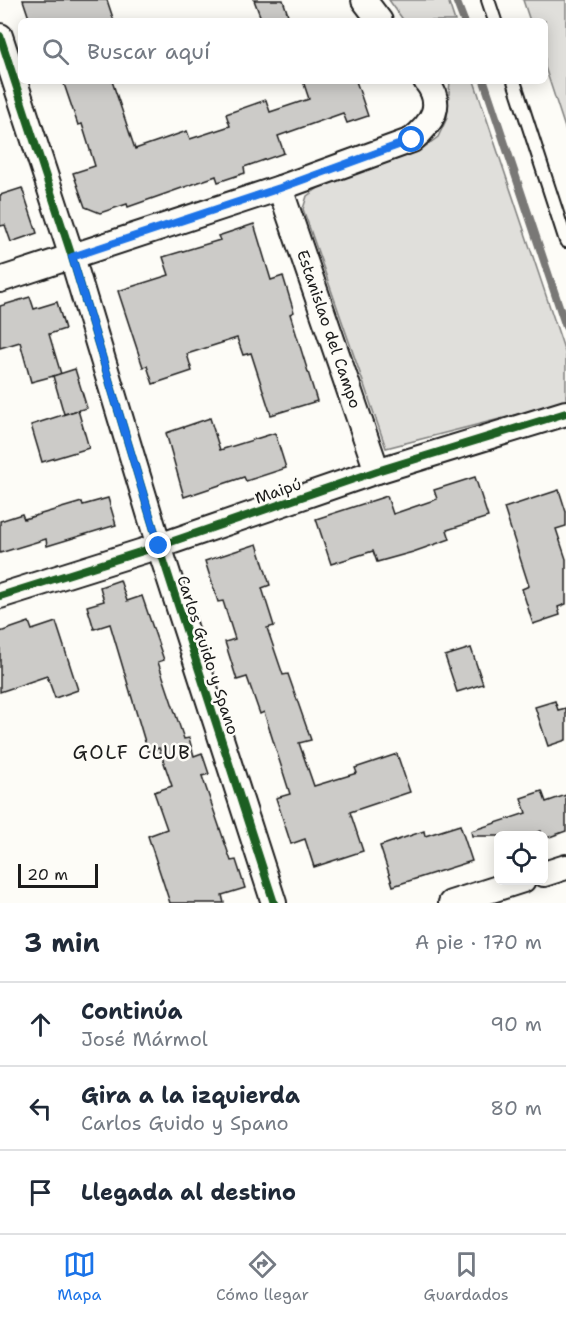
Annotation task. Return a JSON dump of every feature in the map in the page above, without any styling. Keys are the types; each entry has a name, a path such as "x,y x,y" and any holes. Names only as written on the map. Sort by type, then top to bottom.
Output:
{"street":[{"path":"364,0 378,18"},
{"name":"Carlos Guido y Spano","path":"0,36 72,257 159,546 274,903"},
{"path":"0,280 280,188 412,140 429,126 435,108 434,91 428,84"},
{"name":"Estanislao del Campo","path":"280,188 377,471"},
{"name":"Maipú","path":"0,596 159,546 377,471 566,413"},
{"path":"548,872 566,867"},
{"path":"451,903 507,885"}],"lane":[{"path":"488,0 494,18"},
{"path":"515,84 566,241"}],"shaded area":[{"path":"389,0 448,0 454,18 402,18"},
{"path":"523,0 566,0 566,131 548,76 548,18 529,18"},
{"path":"450,84 475,84 566,355 566,402 386,448 303,209 307,196 320,187 419,151 438,137 447,118"}],"building":[{"path":"23,0 107,0 113,18 29,18"},
{"path":"254,0 283,0 289,18 261,18"},
{"path":"64,84 113,84 135,149 187,131 190,139 230,126 226,114 266,100 270,112 309,99 304,84 357,84 368,116 347,123 343,113 278,136 284,153 244,167 245,173 218,182 216,176 128,207 127,204 100,213 85,207 73,173 95,166 82,124 78,125"},
{"path":"22,188 37,233 11,242 5,225 0,226 0,195"},
{"path":"254,224 271,280 283,276 294,312 290,314 317,401 271,415 251,353 243,355 237,338 187,354 192,371 153,384 147,366 143,367 118,291 169,275 163,257 220,240 218,236"},
{"path":"30,297 34,309 57,302 65,329 49,334 61,374 31,382 20,342 0,348 0,306"},
{"path":"75,369 87,408 64,414 53,376"},
{"path":"78,410 89,448 42,462 31,425"},
{"path":"210,418 220,450 275,433 286,468 246,481 244,477 184,497 166,433"},
{"path":"475,477 488,517 447,530 450,539 413,552 377,562 373,551 331,564 316,519 387,496 393,514 437,499 434,490"},
{"path":"559,490 566,512 566,526 556,529 566,559 566,604 558,607 560,615 533,624 522,589 529,586 504,508"},
{"path":"108,498 116,525 47,546 46,539 0,553 0,521 22,514 24,519 82,502 83,505"},
{"path":"257,544 270,585 262,588 274,626 267,628 283,675 288,674 311,740 299,743 314,786 357,773 355,768 397,754 410,792 350,812 363,851 314,867 305,839 291,844 276,798 290,794 264,712 260,714 247,677 237,680 225,642 235,639 223,601 218,602 205,561"},
{"path":"120,580 127,601 142,596 164,660 158,662 184,739 189,738 194,756 202,753 209,774 202,776 231,861 236,860 245,888 222,895 224,903 170,903 148,836 167,829 154,792 172,786 159,748 148,752 110,624 94,629 87,606 104,601 100,587"},
{"path":"29,622 32,630 56,622 78,690 55,698 47,676 0,692 0,632"},
{"path":"471,648 483,684 457,692 445,656"},
{"path":"555,701 558,710 566,708 566,740 548,746 535,707"},
{"path":"542,791 546,802 566,795 566,831 548,838 548,831 494,831 494,836 472,836 471,831 526,813 521,798"},
{"path":"460,825 472,861 393,886 380,846 424,831 425,836"}],"waterway":[{"path":"456,0 463,18"},
{"path":"485,84 566,327"}],"cycle path":[{"path":"0,36 72,257 159,546 274,903"},
{"path":"0,596 159,546 377,471 566,413"}],"district":[{"name":"GOLF CLUB","path":"132,752"}],"route":[{"path":"159,546 72,257 280,188 412,140"}]}
